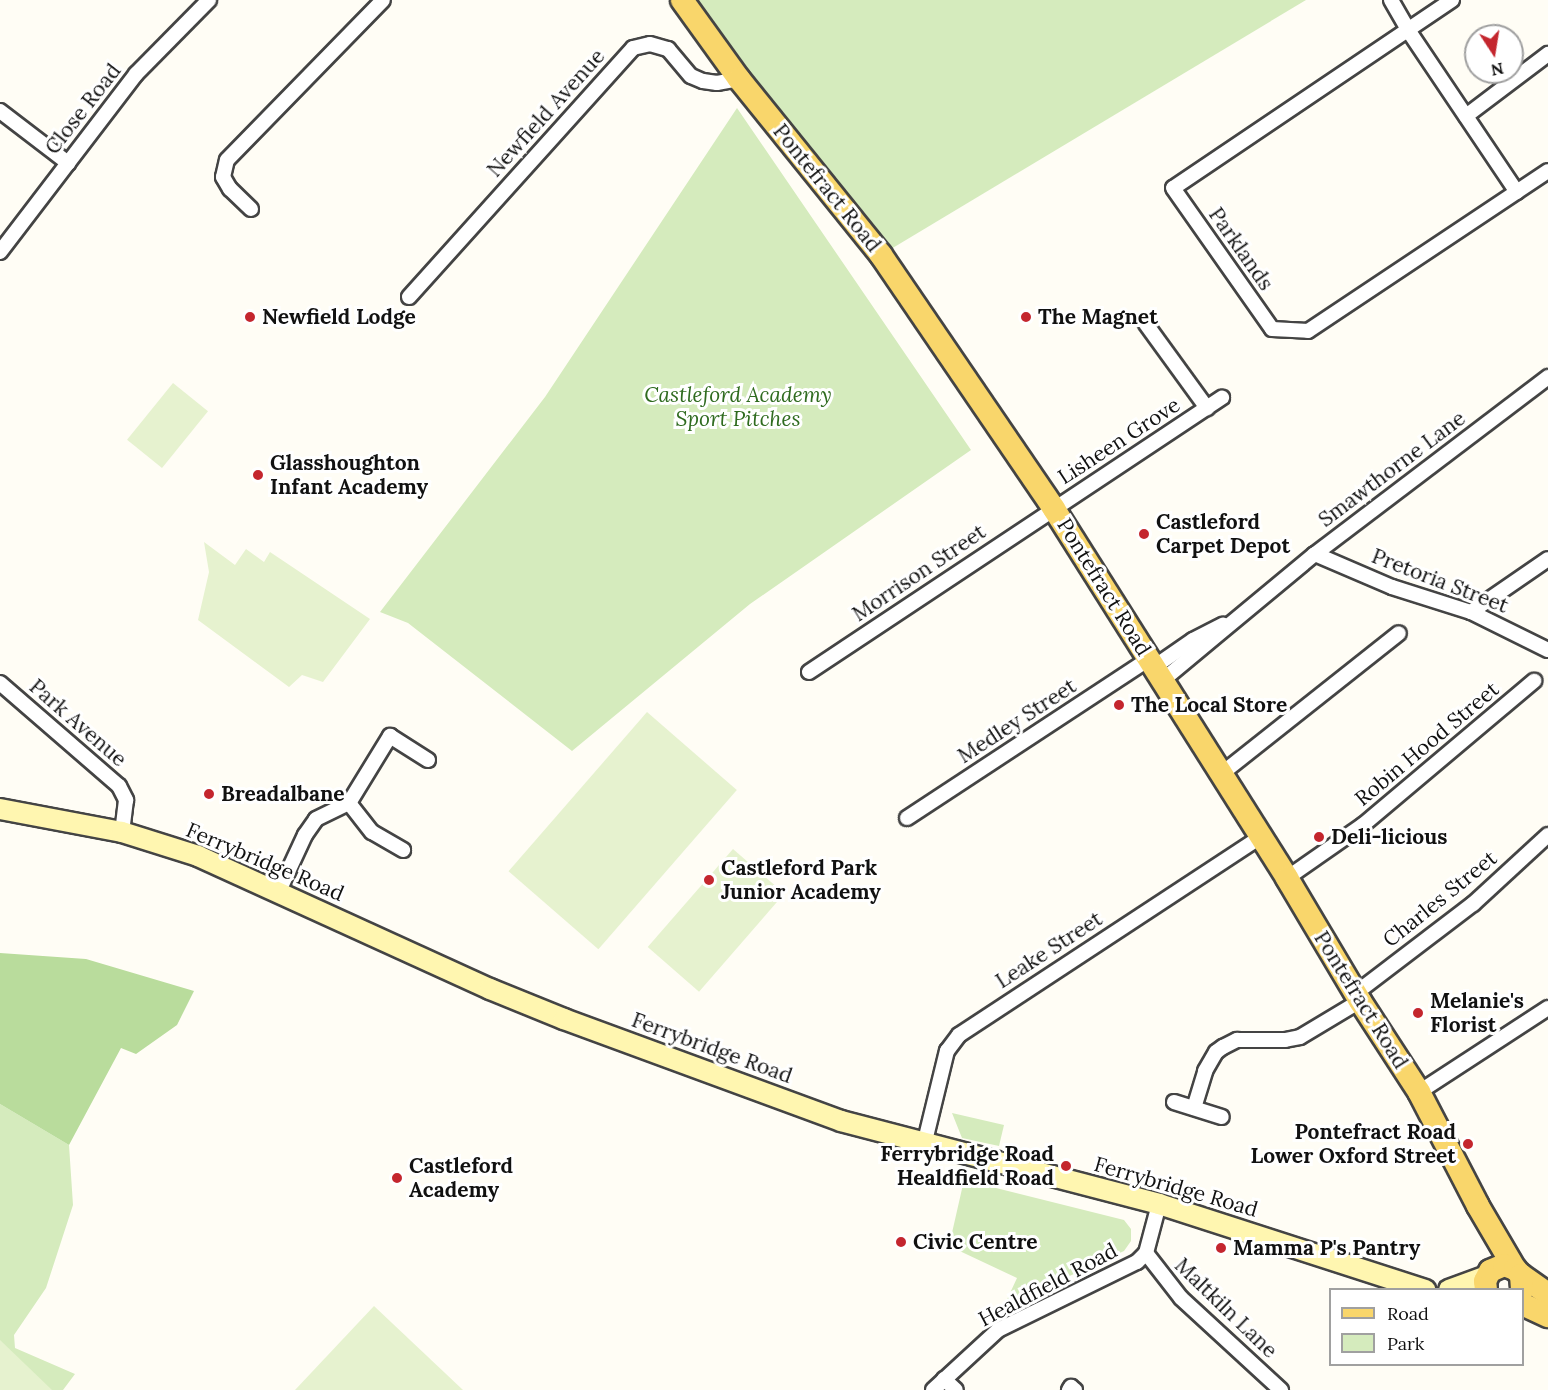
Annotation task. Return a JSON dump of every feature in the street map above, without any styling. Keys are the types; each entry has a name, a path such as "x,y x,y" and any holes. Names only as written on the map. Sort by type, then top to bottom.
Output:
{"main road":[{"name":"Pontefract Road","path":"682,0 740,79 881,255 1054,509 1419,1092 1478,1206 1519,1278"},
{"name":"Pontefract Road","path":"1478,1206 1488,1279"},
{"path":"1488,1279 1504,1265 1519,1278 1548,1294"},
{"path":"1524,1305 1548,1316"}],"street":[{"name":"Close Road","path":"0,252 136,74 209,0"},
{"path":"251,209 230,189 223,177 227,160 383,0"},
{"path":"1391,0 1408,30 1517,192"},
{"name":"Parklands","path":"1452,0 1173,188 1272,329 1308,331 1548,171"},
{"name":"Newfield Avenue","path":"409,297 633,48 650,44 668,49 691,76 703,81 717,83 740,79"},
{"path":"1466,116 1548,54"},
{"path":"0,111 68,163"},
{"name":"Lisheen Grove","path":"1146,324 1207,408"},
{"name":"Smawthorne Lane","path":"1155,669 1236,619 1315,554 1548,377"},
{"name":"Lisheen Grove","path":"1054,509 1222,398"},
{"name":"Morrison Street","path":"809,672 1054,509"},
{"name":"Pretoria Street","path":"1315,554 1392,587 1472,612 1548,650"},
{"path":"1472,612 1548,559"},
{"path":"1220,775 1399,633"},
{"name":"Medley Street","path":"907,818 1155,669"},
{"name":"Robin Hood Street","path":"1287,878 1363,825 1534,681"},
{"name":"Park Avenue","path":"0,683 119,786 126,800 122,832"},
{"path":"279,891 304,835 316,819 349,803 390,736 428,760"},
{"path":"349,803 372,832 403,850"},
{"name":"Ferrybridge Road","path":"0,809 122,832 198,856 490,989 564,1019 841,1121 924,1145 1159,1204 1419,1288"},
{"name":"Charles Street","path":"1194,1108 1205,1071 1216,1052 1236,1040 1285,1040 1300,1037 1358,997 1473,904 1548,835"},
{"name":"Leake Street","path":"924,1145 947,1051 959,1035 1260,837"},
{"path":"1419,1092 1548,1008"},
{"path":"1174,1102 1222,1117"},
{"name":"Healdfield Road","path":"933,1390 998,1330 1137,1262 1146,1253 1159,1204"},
{"name":"Maltkiln Lane","path":"1146,1253 1181,1298 1281,1390"},
{"path":"1456,1288 1488,1279"},
{"path":"944,1379 956,1390"},
{"path":"1069,1390 1071,1387 1075,1390"}],"green space":[{"path":"682,0 1306,0 881,255"},
{"name":"Castleford Academy Sport Pitches","path":"737,108 971,450 750,604 572,751 408,623 380,612 545,397"},
{"path":"173,383 208,411 162,468 127,440"},
{"path":"204,542 235,565 246,549 264,562 270,552 370,619 323,682 302,675 289,687 198,620 209,572"},
{"path":"647,712 737,790 598,949 509,871"},
{"path":"733,849 784,894 699,992 648,947"},
{"path":"0,953 86,959 194,991 177,1025 136,1054 121,1048 69,1145 0,1104"},
{"path":"0,1104 69,1145 73,1205 46,1288 14,1335 15,1348 75,1374 63,1390 0,1390"},
{"path":"952,1113 1004,1125 999,1146 962,1138"},
{"path":"964,1180 1124,1220 1131,1229 1131,1241 1124,1251 1004,1306 1017,1278 949,1246"},
{"path":"374,1306 463,1390 295,1390"},
{"path":"0,1340 52,1390 0,1390"}],"place":[{"name":"Newfield Lodge","path":"250,317"},
{"name":"The Magnet","path":"1026,317"},
{"name":"Glasshoughton Infant Academy","path":"258,475"},
{"name":"Castleford Carpet Depot","path":"1144,534"},
{"name":"The Local Store","path":"1119,705"},
{"name":"Breadalbane","path":"209,794"},
{"name":"Deli-licious","path":"1319,837"},
{"name":"Castleford Park Junior Academy","path":"709,880"},
{"name":"Melanie's Florist","path":"1418,1013"},
{"name":"Pontefract Road Lower Oxford Street","path":"1468,1144"},
{"name":"Ferrybridge Road Healdfield Road","path":"1066,1166"},
{"name":"Castleford Academy","path":"397,1178"},
{"name":"Civic Centre","path":"901,1242"},
{"name":"Mamma P's Pantry","path":"1221,1248"}]}
